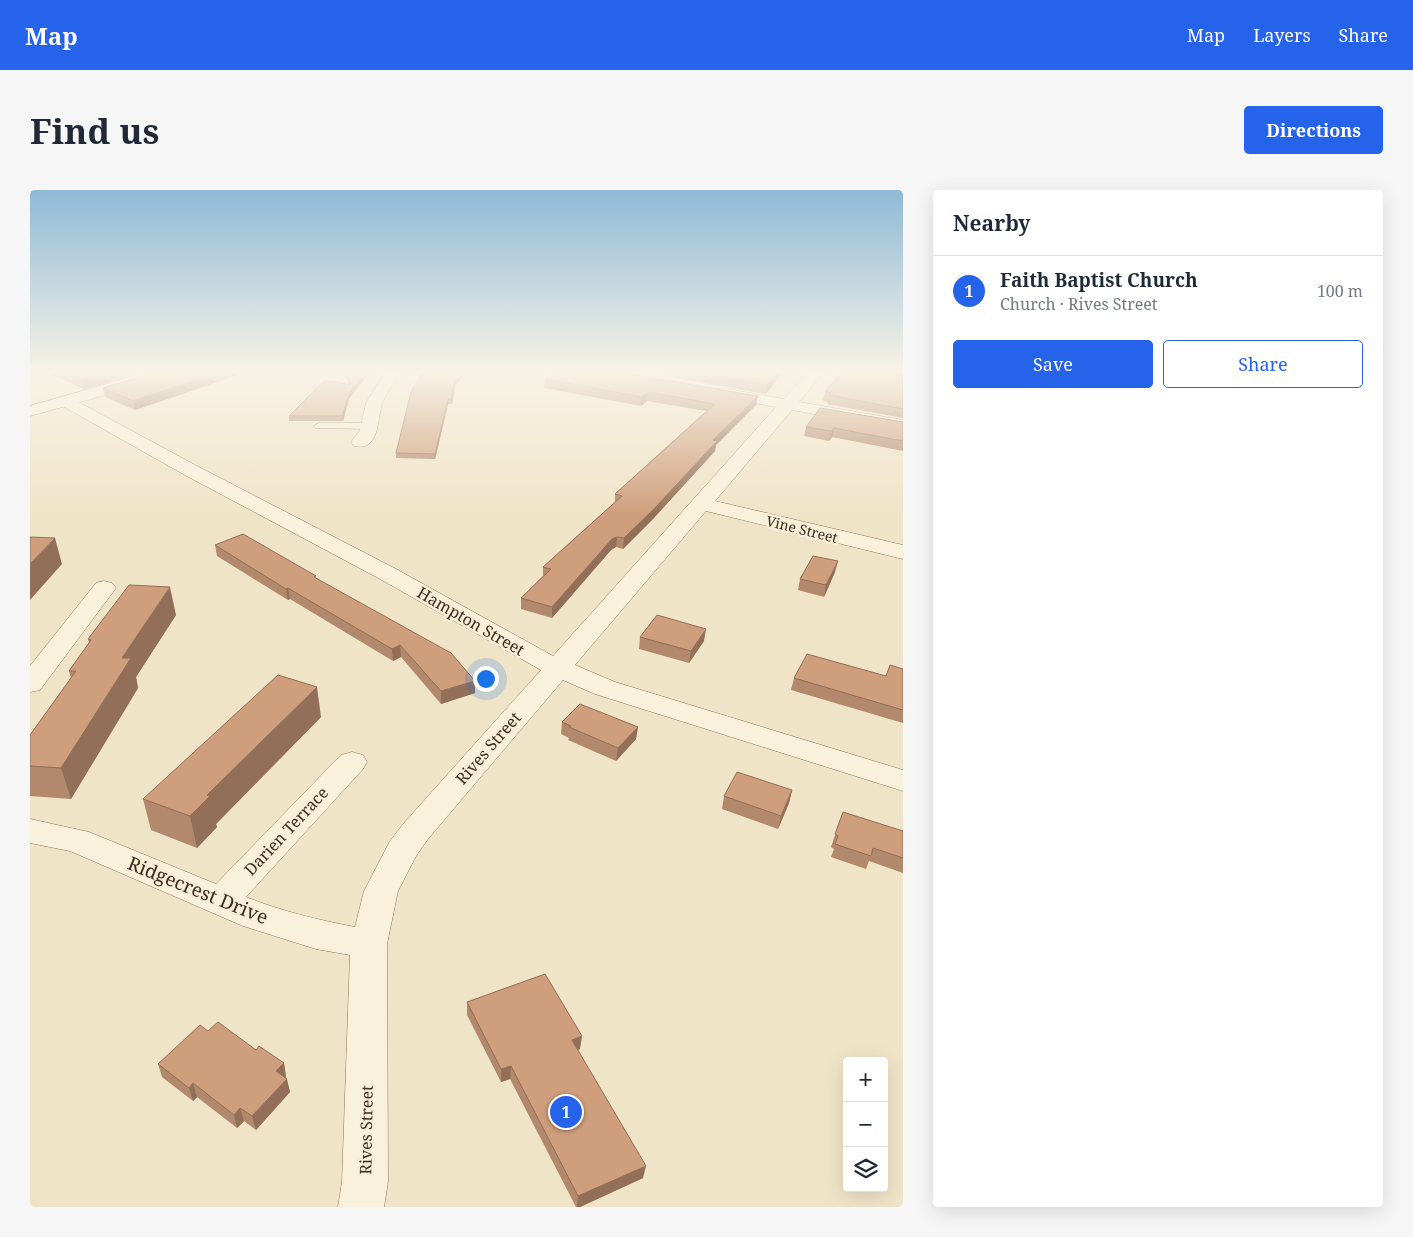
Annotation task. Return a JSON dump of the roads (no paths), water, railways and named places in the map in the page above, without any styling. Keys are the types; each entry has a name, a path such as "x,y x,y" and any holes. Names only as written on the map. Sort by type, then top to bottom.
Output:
{"street":[{"name":"Hampton Street","path":"99,420 388,574 557,669 605,688 903,781"},
{"path":"360,442 368,431 370,420"},
{"name":"Rives Street","path":"361,1207 365,1182 369,944 381,891 402,850 416,831 775,420"},
{"path":"877,420 903,425"},
{"name":"Vine Street","path":"702,504 903,552"},
{"path":"30,684 104,588"},
{"name":"Darien Terrace","path":"220,900 352,762"},
{"name":"Ridgecrest Drive","path":"30,831 77,840 256,916 316,934 369,944"}],"lane":[{"path":"319,426 369,426"}],"place":[{"name":"Faith Baptist Church","path":"566,1112"}]}
